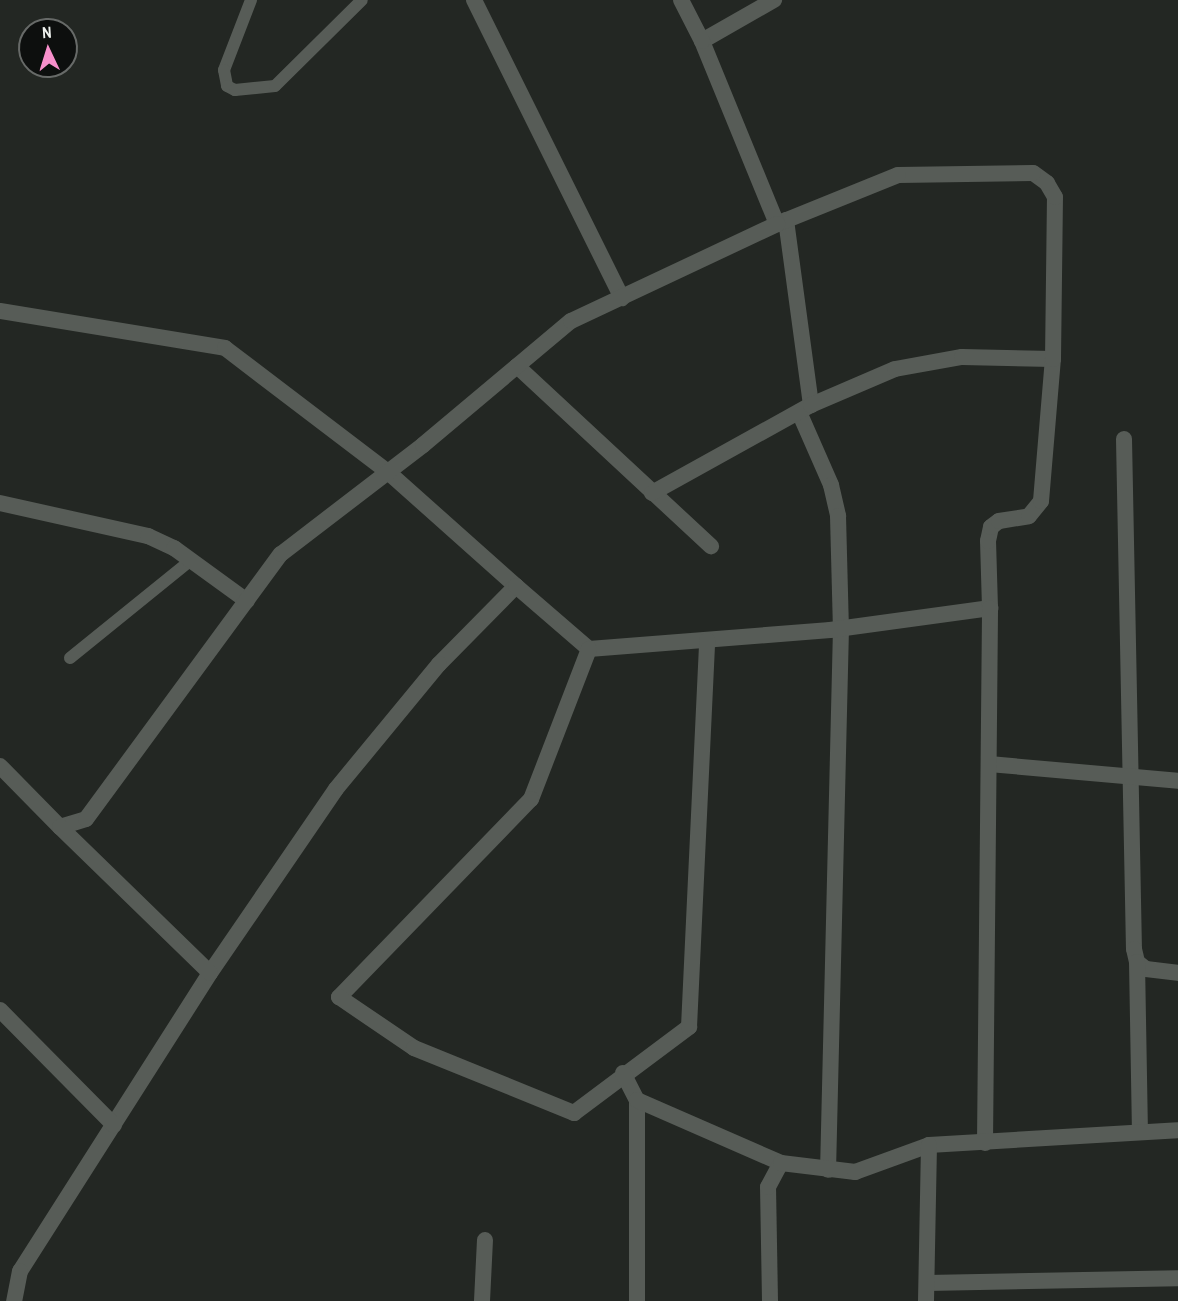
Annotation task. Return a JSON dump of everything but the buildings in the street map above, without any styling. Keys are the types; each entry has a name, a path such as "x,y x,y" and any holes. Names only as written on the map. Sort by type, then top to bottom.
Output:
{"street":[{"path":"474,0 622,298"},
{"path":"681,0 702,40 782,222 805,409 836,501 841,628 828,1170"},
{"path":"702,40 774,0"},
{"path":"60,827 86,819 281,554 388,472 571,321 782,222 898,175 1033,173 1047,183 1055,197 1053,359 1041,501 1029,516 999,521 991,527 988,541 990,608 985,1143"},
{"path":"0,311 225,348 388,472 589,649 841,628 990,608"},
{"path":"652,493 805,409 895,369 928,361 962,357 1053,359"},
{"path":"517,366 711,546"},
{"path":"1124,439 1140,1132"},
{"path":"0,503 148,536 190,560 247,601"},
{"path":"14,1301 20,1271 210,973 336,789 439,664 516,586"},
{"path":"589,649 531,800 339,997 414,1048 574,1113 623,1073 689,1027 707,640"},
{"path":"989,764 1178,781"},
{"path":"0,766 210,973"},
{"path":"1137,962 1146,969 1178,973"},
{"path":"0,1010 114,1125"},
{"path":"623,1073 637,1100 637,1301"},
{"path":"637,1100 781,1163 855,1172 929,1145 1178,1130"},
{"path":"926,1301 929,1145"},
{"path":"770,1301 768,1187 781,1163"},
{"path":"482,1301 485,1240"},
{"path":"927,1283 1178,1278"}],"lane":[{"path":"251,0 224,70 227,86 235,90 275,86 362,0"},
{"path":"70,658 190,560"}]}
